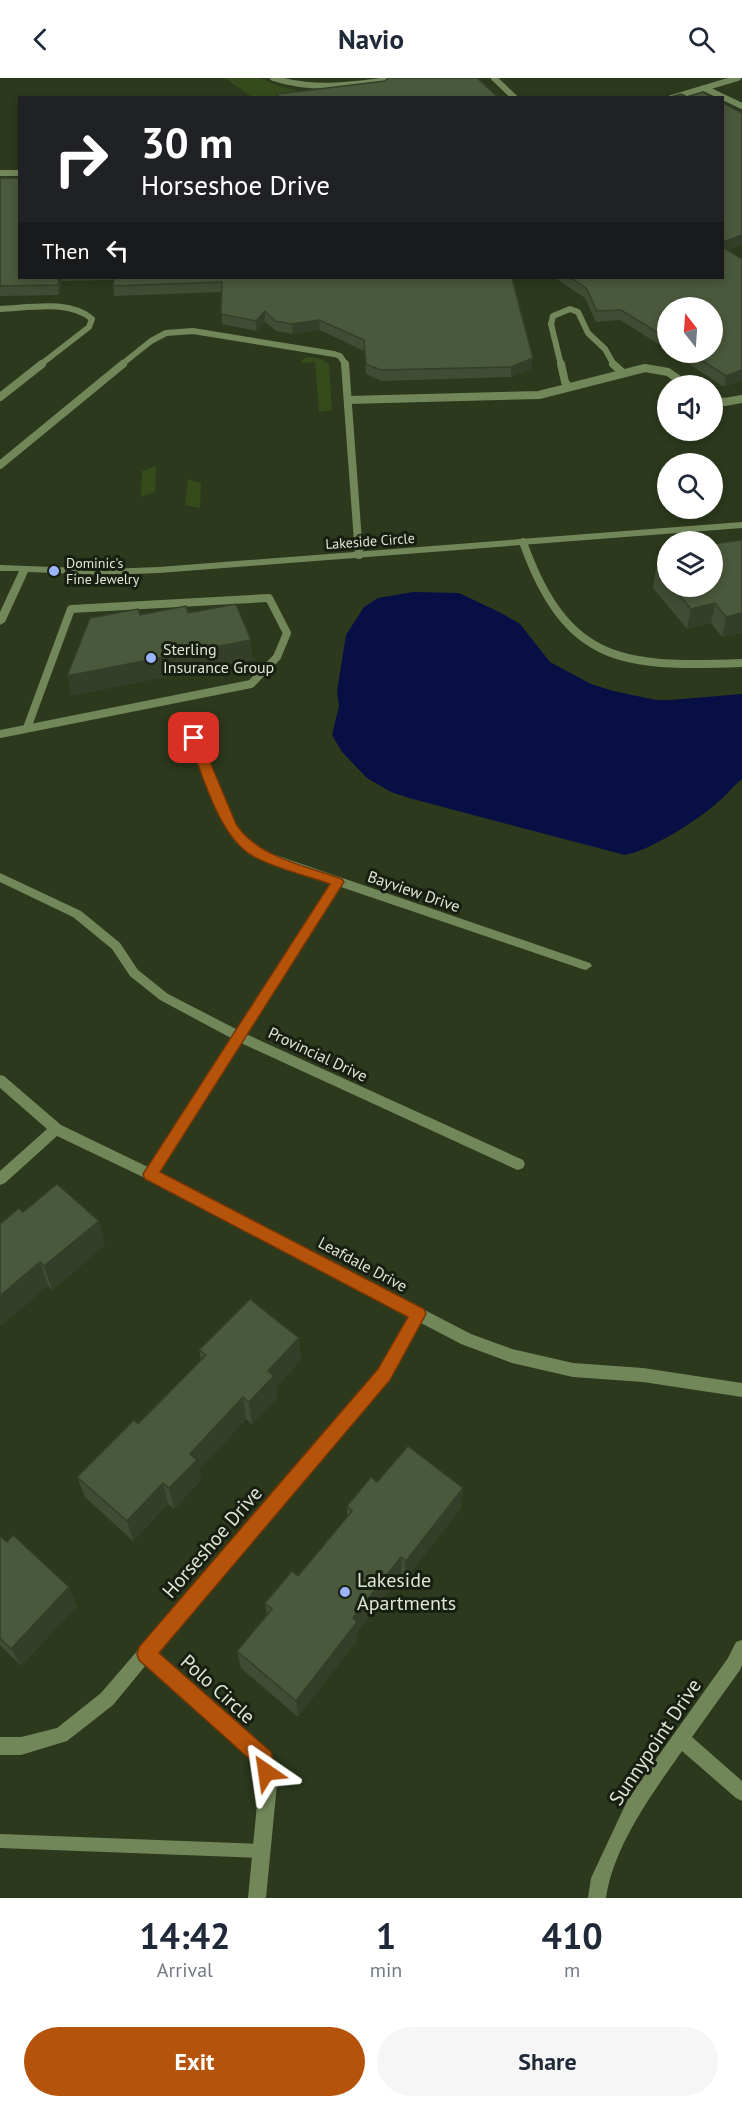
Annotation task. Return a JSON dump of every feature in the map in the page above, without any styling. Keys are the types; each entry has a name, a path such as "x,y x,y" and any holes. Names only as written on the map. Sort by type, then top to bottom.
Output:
{"street":[{"name":"Lakeside Circle","path":"0,568 159,570 742,525"},
{"path":"0,622 25,569"},
{"name":"Bayview Drive","path":"194,738 230,825 239,839 257,853 586,966"},
{"name":"Provincial Drive","path":"0,877 77,914 116,946 134,973 164,997 238,1036 518,1164"},
{"path":"150,1174 338,882"},
{"name":"Leafdale Drive","path":"0,1080 56,1129 150,1174 466,1339 512,1356 573,1370 643,1375 742,1390"},
{"path":"0,1179 56,1129"},
{"name":"Horseshoe Drive","path":"0,1746 21,1746 61,1735 107,1699 384,1375 418,1314"},
{"name":"Sunnypoint Drive","path":"597,1898 600,1878 634,1803 734,1664 742,1648"},
{"name":"Polo Circle","path":"146,1654 264,1759 268,1784 257,1898"},
{"path":"681,1739 742,1792"}],"lane":[{"path":"273,78 295,85 323,87 402,78"},
{"path":"494,78 514,96"},
{"path":"678,96 738,78"},
{"path":"704,88 721,96"},
{"path":"724,97 742,106"},
{"path":"0,173 18,173"},
{"path":"0,309 72,308 87,312 92,319 89,327 0,397"},
{"path":"569,387 565,382 551,324 554,316 564,311 574,309 578,312 588,333 605,349 615,367 623,374"},
{"path":"0,465 151,341 174,331 200,332 340,356 346,365 359,555"},
{"path":"348,400 524,396 547,393 645,368 658,368 674,375"},
{"path":"723,402 742,399"},
{"path":"523,542 540,583 557,610 568,624 605,651 640,661 669,664 742,663"},
{"path":"0,734 251,684 277,657 287,633 269,597 71,609 27,728"},
{"path":"0,1841 262,1851"}],"green space":[{"path":"225,78 260,78 279,86 317,96 251,96"},
{"path":"304,358 321,359 329,364 332,410 319,412 315,362 300,363"},
{"path":"156,466 155,492 141,497 142,471"},
{"path":"188,479 201,483 200,508 185,505"}],"shaded area":[{"path":"413,592 459,593 501,613 520,624 550,662 591,684 613,691 656,700 742,694 742,779 721,799 687,825 661,841 625,855 391,792 367,778 342,752 332,735 339,706 337,691 346,635 364,607 378,598"}],"building":[{"path":"388,78 477,78 497,96 278,96 277,94 385,81"},
{"path":"703,92 710,96 690,96"},
{"path":"724,104 742,113 742,235 724,242"},
{"path":"0,178 18,178 18,279 59,279 58,285 0,286"},
{"path":"724,248 742,259 742,370 726,376 706,363 723,363 723,297 657,297 657,332 621,310 597,311 586,288 572,279 724,279"},
{"path":"114,279 512,279 533,358 511,367 381,370 366,364 364,340 319,320 292,324 275,321 265,311 256,321 221,314 222,282 113,286"},
{"path":"742,540 742,613 726,617 715,603 691,609 681,597 723,597 723,543"},
{"path":"236,604 251,640 67,676 90,618 138,609 140,615 186,606 188,613"},
{"path":"57,1184 99,1221 44,1266 40,1262 0,1296 0,1224 19,1208 23,1212"},
{"path":"250,1299 299,1338 268,1371 274,1376 249,1402 243,1397 190,1454 197,1460 169,1488 163,1483 127,1521 77,1477 134,1420 138,1424 206,1355 199,1350"},
{"name":"Lakeside Apartments","path":"408,1446 463,1488 406,1561 401,1557 353,1618 357,1622 296,1701 237,1651 272,1609 265,1603 292,1571 298,1576 352,1511 347,1506 371,1477 377,1482"},
{"path":"13,1535 69,1587 11,1649 0,1638 0,1536 7,1542"}],"place":[{"name":"Dominic's Fine Jewelry","path":"54,571"},
{"name":"Sterling Insurance Group","path":"151,658"},
{"name":"Lakeside Apartments","path":"345,1592"}],"route":[{"path":"194,738 230,825 239,839 257,853 338,882 150,1174 418,1314 384,1375 146,1654 264,1759 266,1772"}]}
